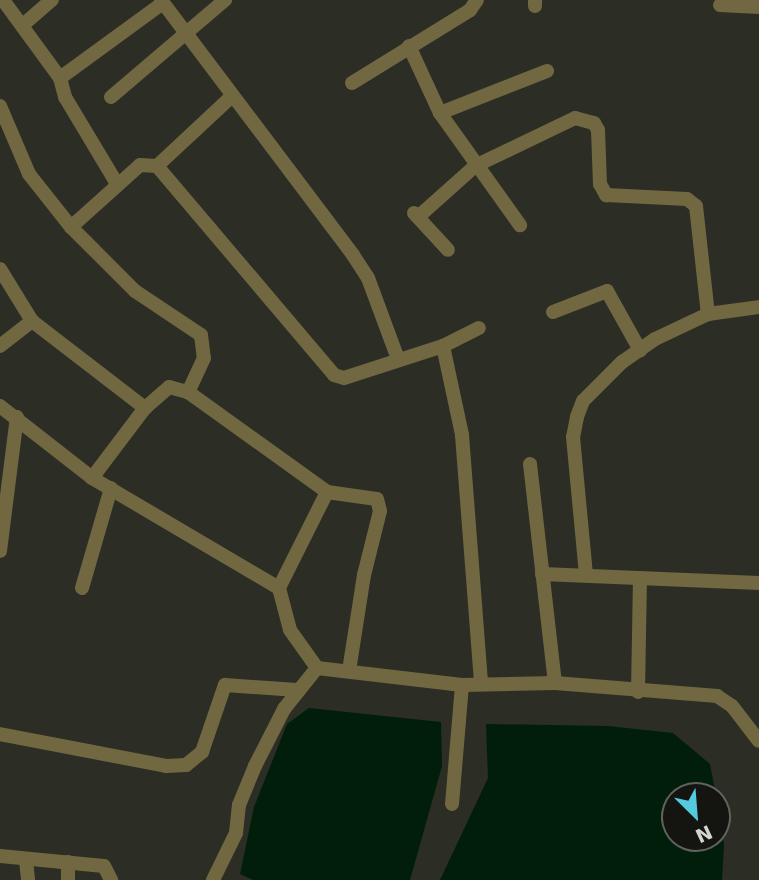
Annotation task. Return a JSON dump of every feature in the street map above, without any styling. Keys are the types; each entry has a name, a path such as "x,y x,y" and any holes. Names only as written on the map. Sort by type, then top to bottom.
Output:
{"street":[{"path":"4,0 61,78 65,97 117,184"},
{"path":"24,24 52,0"},
{"path":"111,97 225,0"},
{"path":"352,83 470,10 477,0"},
{"path":"61,78 162,1 230,97 368,278 398,359"},
{"path":"720,5 759,7"},
{"path":"410,46 440,113 475,166 520,225"},
{"path":"440,113 547,71"},
{"path":"157,166 230,97"},
{"path":"0,106 29,174 71,227 135,291 201,335 204,358 188,393"},
{"path":"448,250 416,215 475,166 575,118 594,123 600,140 600,184 606,195 687,199 696,206 708,314"},
{"path":"71,227 140,165 157,166 334,375 359,377 398,359 443,346 479,328"},
{"path":"0,269 32,321 145,408"},
{"path":"553,312 607,291 640,349"},
{"path":"586,575 573,437 576,417 583,401 604,377 640,349 708,314 759,307"},
{"path":"0,346 32,321"},
{"path":"443,346 462,435 481,683"},
{"path":"92,478 145,408 167,388 188,393 327,492 371,495 380,504 349,671"},
{"path":"0,407 17,417 92,478 279,588"},
{"path":"0,551 17,417"},
{"path":"530,464 555,683"},
{"path":"82,588 111,488"},
{"path":"327,492 279,588 290,630 317,668 462,685 555,683 638,692 716,696 732,706 759,741"},
{"path":"542,574 759,583"},
{"path":"638,692 640,578"},
{"path":"213,880 236,833 239,805 255,766 297,690 317,668"},
{"path":"0,734 166,766 186,765 202,752 225,685 297,690"},
{"path":"452,804 462,685"},
{"path":"0,856 104,866 111,880"},
{"path":"26,860 28,880"},
{"path":"68,862 68,880"}],"shaded area":[{"path":"309,708 441,722 442,766 410,880 253,880 240,874 254,807 287,724"},
{"path":"486,724 608,726 673,733 710,764 713,782 661,782 661,852 724,852 722,880 440,880 488,778"}]}
